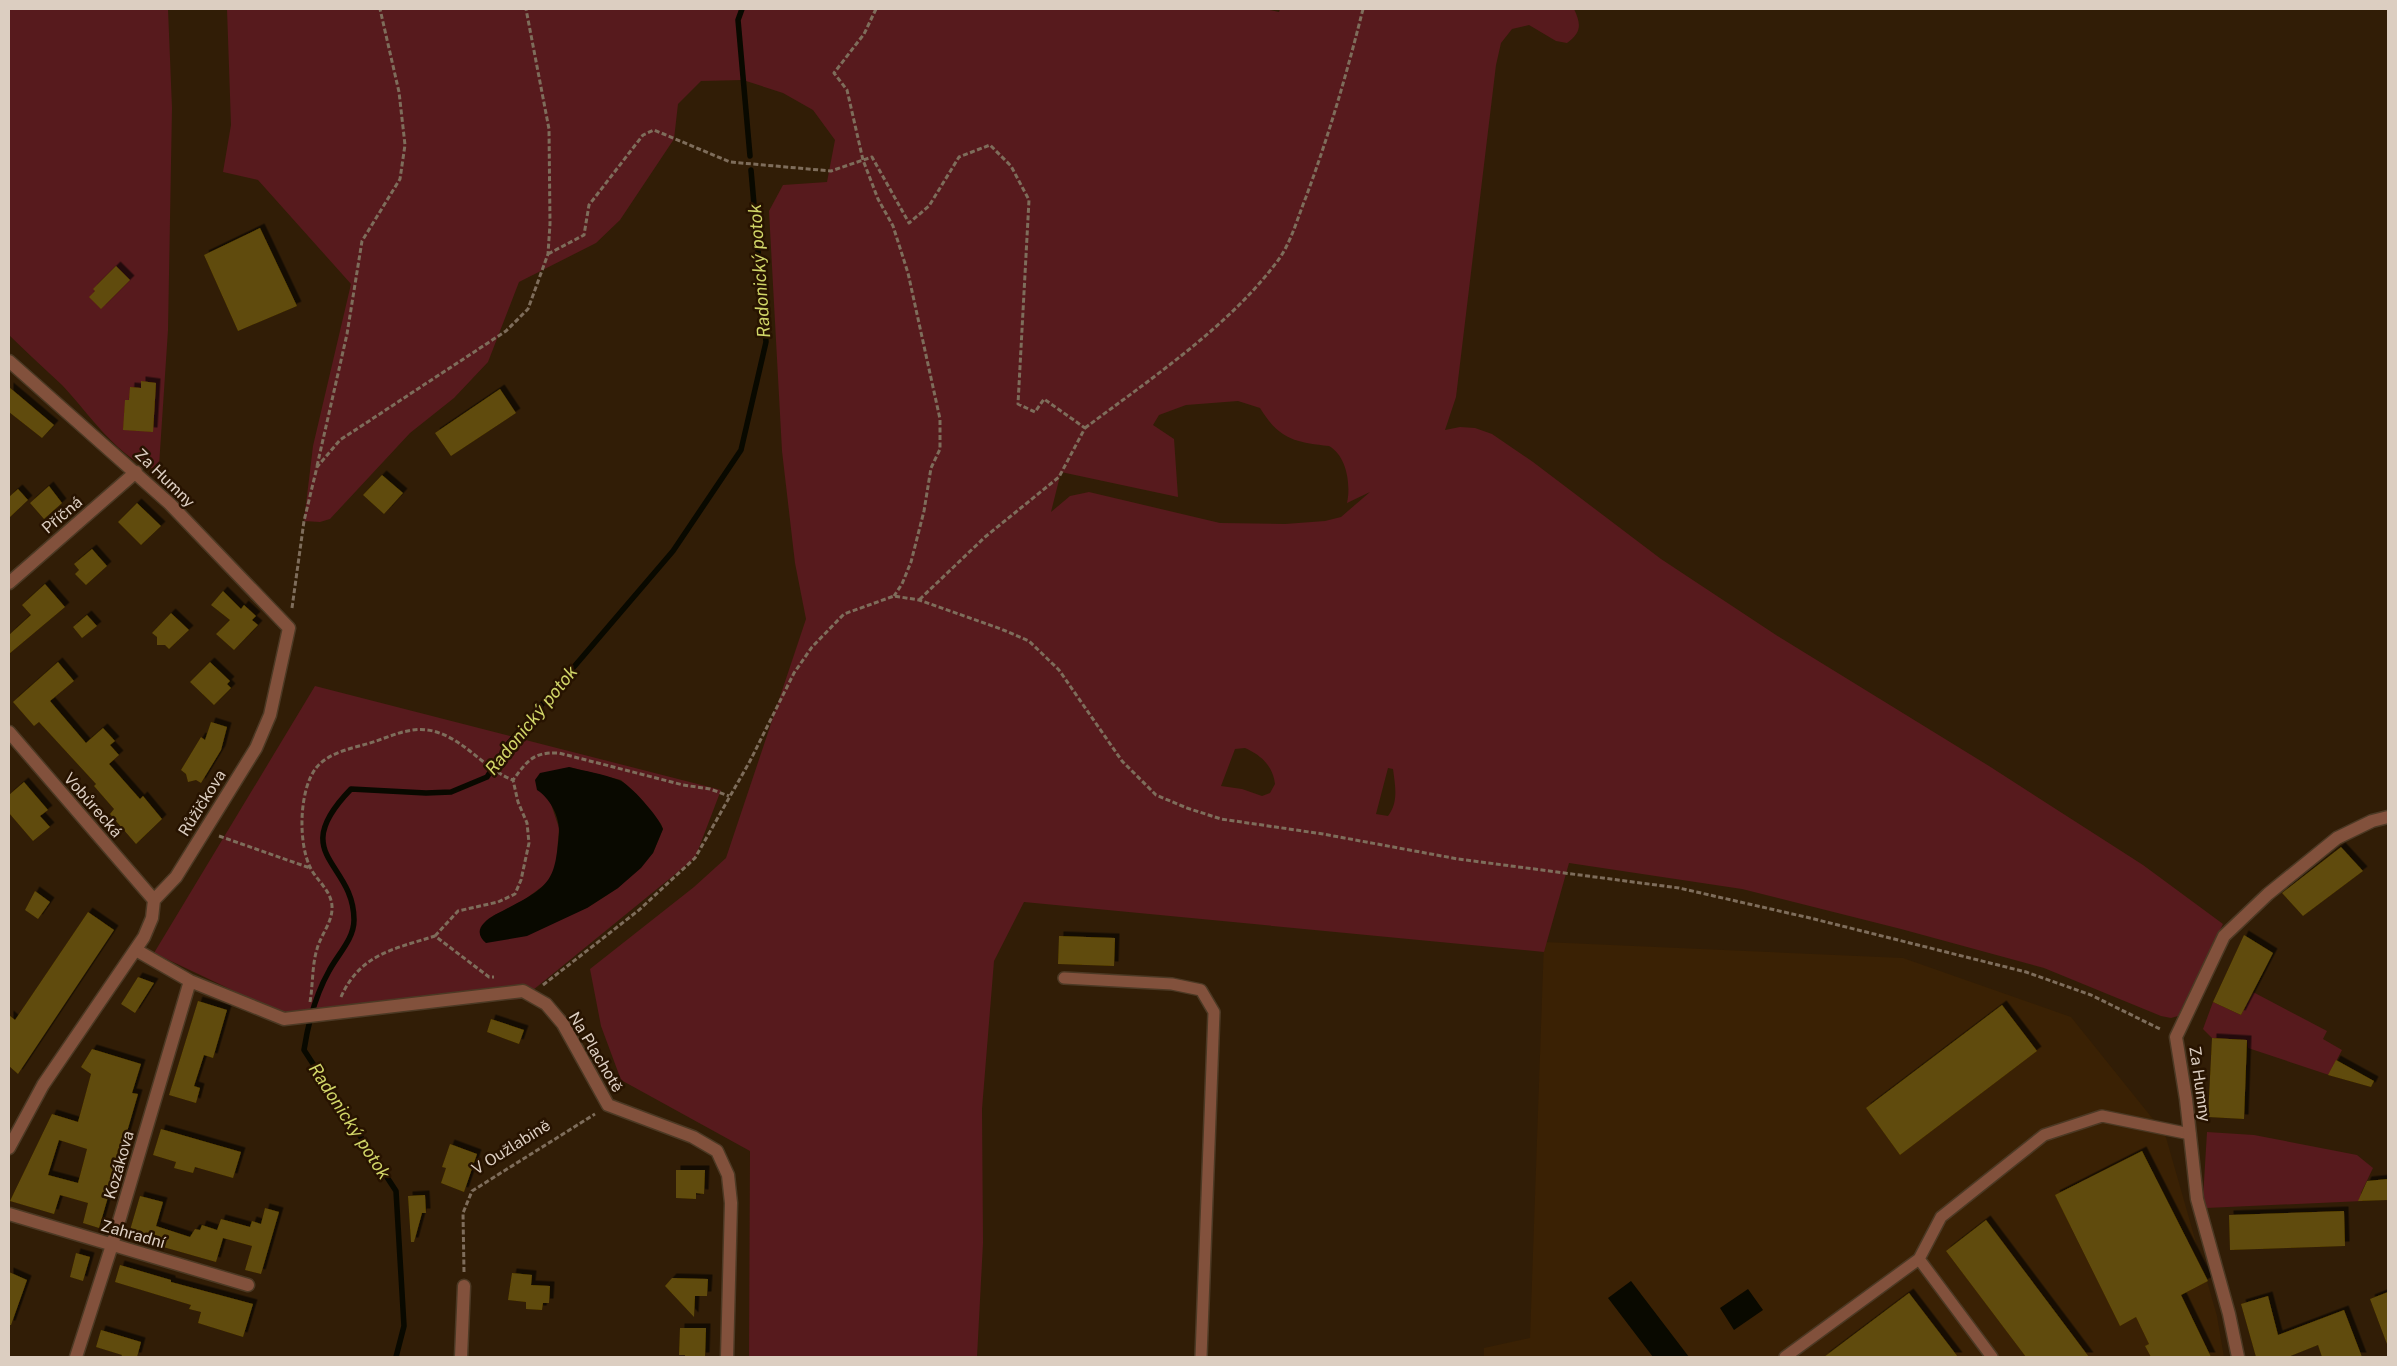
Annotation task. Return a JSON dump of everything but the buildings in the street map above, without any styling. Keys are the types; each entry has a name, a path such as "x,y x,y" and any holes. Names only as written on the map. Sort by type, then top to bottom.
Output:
{"street":[{"name":"Za Humny","path":"9,361 170,504 289,628"},
{"name":"Příčná","path":"9,583 136,472"},
{"name":"Růžičkova","path":"154,900 176,877 256,748 270,715 289,628"},
{"name":"Vobůrecká","path":"9,732 154,900"},
{"name":"Za Humny","path":"2238,1357 2230,1314 2197,1199 2176,1037 2224,936 2268,894 2337,838 2372,821 2388,817"},
{"path":"9,1148 43,1085 136,950 152,918 154,900"},
{"path":"136,950 190,981 284,1018 523,991"},
{"name":"Kozákova","path":"76,1357 112,1245 190,981"},
{"name":"Na Plachotě","path":"523,991 546,1004 563,1024 608,1105 693,1137 717,1151 728,1175 731,1204 727,1357"},
{"name":"Zahradní","path":"9,1214 248,1285"},
{"path":"461,1357 464,1286"}],"lane":[{"path":"1064,978 1182,986 1201,990 1214,1012 1201,1357"},
{"path":"1785,1357 1919,1259 1941,1216 2044,1135 2102,1116 2190,1134"},
{"path":"1919,1259 1992,1357"}],"path":[{"path":"289,628 304,520 347,334 362,241 400,179 405,145 399,92 380,9"},
{"path":"317,467 340,440 506,331 528,309 548,254 550,224 549,129 526,9"},
{"path":"876,9 864,34 834,73 847,90 863,160 878,199 894,226 908,273 940,418 940,448 932,468 924,511 911,562 902,584 894,596"},
{"path":"919,600 985,538 1059,477 1085,428 1175,361 1244,300 1277,262 1290,240 1324,148 1363,9"},
{"path":"548,254 584,235 589,205 643,134 654,130 730,162 831,171 872,157 909,224 929,206 958,157 990,145 1011,166 1029,200 1018,404 1034,412 1044,399 1085,428"},
{"path":"523,991 544,985 639,910 695,858 750,761 794,673 812,647 844,614 894,596 919,600 1029,641 1059,670 1122,761 1156,796 1187,808 1221,819 1323,834 1458,859 1679,888 1810,918 2026,972 2091,995 2176,1037"},
{"path":"314,1015 316,949 331,919 332,906 329,894 310,868 302,839 305,799 309,782 316,767 330,757 347,749 418,729 444,734 483,760 504,777 513,780"},
{"path":"513,780 529,760 543,753 559,753 683,785 710,789 729,796"},
{"path":"334,1012 346,984 357,970 367,962 380,954 435,936 458,911 498,902 514,894 522,880 529,843 527,823 518,802 513,780"},
{"path":"204,830 310,868"},
{"path":"435,936 489,977 498,977"},
{"name":"V Oužlabině","path":"464,1286 463,1213 472,1191 608,1105"}],"shaded area":[{"path":"9,9 168,9 172,108 168,330 159,466 154,469 141,464 116,445 62,385 9,335"},
{"path":"227,9 1265,9 1279,12 1280,9 1574,9 1579,28 1567,43 1556,41 1529,25 1512,29 1501,43 1496,65 1456,397 1445,430 1460,427 1475,428 1492,434 1533,462 1661,559 1776,635 1989,766 2143,865 2223,924 2178,1016 2171,1018 2161,1016 2044,968 1901,929 1742,889 1569,863 1544,952 1024,902 994,961 982,1109 983,1243 977,1357 749,1357 750,1151 621,1080 601,1026 590,969 694,887 726,858 806,619 795,563 782,451 769,211 783,185 827,182 835,140 813,110 783,93 743,80 701,81 678,104 674,139 620,220 596,243 519,282 488,362 454,398 410,433 330,519 320,522 304,521 313,446 351,284 258,180 223,172 231,125","holes":["1238,401 1260,408 1281,433 1306,443 1329,446 1335,451 1344,464 1348,480 1347,503 1370,492 1341,517 1325,521 1285,524 1220,523 1089,492 1070,496 1051,512 1061,472 1178,497 1174,439 1153,425 1159,415 1186,405","1245,748 1256,754 1269,767 1275,784 1270,793 1262,796 1242,789 1221,786 1235,749","1388,768 1393,769 1395,781 1394,805 1388,816 1376,814"]},
{"path":"315,686 721,790 695,858 522,999 278,1012 154,953","holes":["569,767 621,780 641,799 661,824 663,829 653,853 618,888 587,908 493,916 524,900 547,883 556,866 559,828 549,798"]},
{"path":"569,767 619,780 637,794 656,817 663,829 653,853 641,868 618,888 587,908 527,936 486,943 480,933 480,928 484,923 492,916 535,893 549,879 553,871 559,833 558,821 550,803 537,790 535,780 540,773"},
{"path":"1544,942 1903,958 2071,1017 2165,1134 2217,1316 2224,1357 1484,1357 1484,1348 1530,1338"},
{"path":"2253,992 2327,1031 2323,1039 2342,1050 2329,1075 2248,1048 2247,1040 2212,1038 2203,1029 2213,1002 2241,1015"},
{"path":"2207,1132 2254,1135 2357,1155 2373,1168 2361,1193 2363,1201 2206,1208 2203,1198"},
{"path":"1631,1281 1689,1357 1653,1357 1608,1298"},
{"path":"1748,1289 1763,1310 1734,1330 1720,1308"}],"waterway":[{"name":"Radonický potok","path":"742,9 738,20 750,156"},
{"name":"Radonický potok","path":"396,1357 404,1326 396,1191 304,1050 316,999 329,971 351,934 354,920 351,900 323,844 324,829 332,811 351,789 426,793 451,792 487,777 508,744 673,551 741,450 766,342 751,170"}]}
